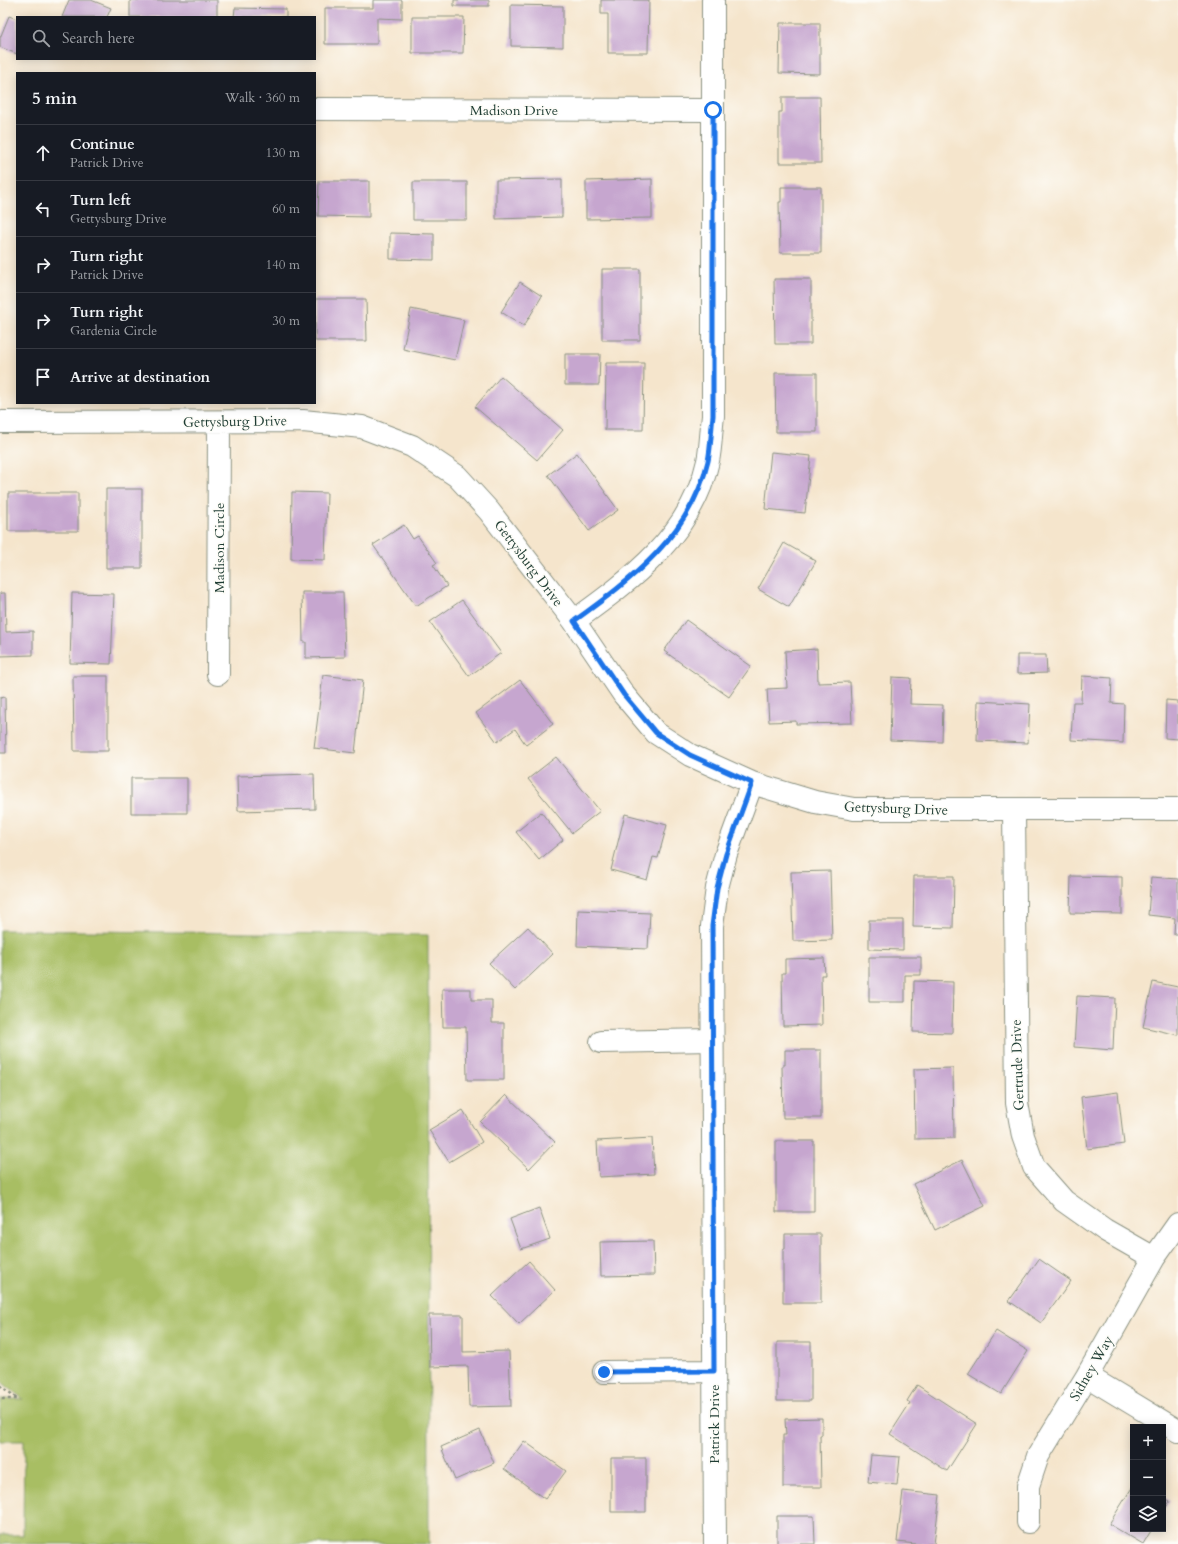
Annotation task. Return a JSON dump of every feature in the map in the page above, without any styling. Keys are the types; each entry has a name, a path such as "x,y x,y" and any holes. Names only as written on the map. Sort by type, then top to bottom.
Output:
{"street":[{"path":"574,621 616,591 655,555 679,526 696,495 708,462 713,416 713,0"},
{"name":"Madison Drive","path":"316,109 713,110"},
{"name":"Gettysburg Drive","path":"0,422 160,412 219,422 303,421 362,427 412,446 457,476 489,511 574,621 624,695 656,733 690,755 752,783 815,802 854,809 1178,809"},
{"name":"Madison Circle","path":"218,674 219,422"},
{"name":"Patrick Drive","path":"715,1544 712,926 717,888 726,854 752,783"},
{"name":"Gertrude Drive","path":"1014,809 1017,1104 1023,1136 1034,1167 1064,1201 1105,1230 1154,1258"},
{"path":"601,1042 712,1040"},
{"name":"Sidney Way","path":"1028,1522 1028,1486 1038,1456 1087,1376 1154,1258 1178,1224"},
{"path":"604,1372 714,1371"},
{"path":"1087,1376 1178,1431"}],"path":[{"path":"0,1385 18,1399 0,1399"}],"green space":[{"path":"0,930 428,935 429,1544 0,1544 0,1535 23,1535 24,1441 0,1441 0,1399 23,1399 0,1381"}],"building":[{"path":"69,0 91,0 111,8 107,16 62,16"},
{"path":"130,0 217,0 217,16 130,16"},
{"path":"373,0 402,0 402,19 377,18 377,44 325,44 325,8 373,8"},
{"path":"454,0 489,0 489,6 454,6"},
{"path":"601,0 649,0 648,53 608,53 608,14 601,14"},
{"path":"511,5 563,6 563,47 511,46"},
{"path":"235,8 286,9 286,16 234,16"},
{"path":"9,16 16,19 16,54 0,47 0,38"},
{"path":"412,17 464,17 463,53 412,53"},
{"path":"780,23 820,23 820,74 779,73"},
{"path":"782,97 820,97 821,163 779,163 779,112 782,112"},
{"path":"562,179 562,217 496,219 496,180"},
{"path":"652,179 652,218 586,219 586,181"},
{"path":"319,181 369,181 369,217 318,216"},
{"path":"413,182 467,182 467,220 413,220"},
{"path":"781,187 821,187 821,253 780,253 779,202 781,202"},
{"path":"390,233 434,234 434,260 390,259"},
{"path":"602,269 640,269 640,340 602,340"},
{"path":"774,279 811,279 811,344 775,344"},
{"path":"520,282 542,296 524,326 501,312"},
{"path":"316,299 366,299 367,341 316,341"},
{"path":"411,309 464,320 455,360 403,349"},
{"path":"565,354 600,354 599,385 565,385"},
{"path":"606,363 644,363 643,430 605,430"},
{"path":"775,373 817,373 817,432 776,432"},
{"path":"501,376 563,430 537,460 475,407"},
{"path":"771,452 811,456 805,513 765,509"},
{"path":"577,453 618,510 589,531 548,475"},
{"path":"106,489 142,489 142,568 106,568"},
{"path":"292,492 327,493 325,560 291,559"},
{"path":"8,493 78,493 78,531 8,531"},
{"path":"404,525 413,539 418,536 437,563 433,565 447,586 416,606 373,545"},
{"path":"784,543 816,561 789,607 758,589"},
{"path":"302,592 343,592 345,657 306,658 306,642 303,642"},
{"path":"0,593 5,593 6,632 33,631 33,655 0,656"},
{"path":"72,593 114,594 111,664 70,663"},
{"path":"462,600 501,653 469,676 430,622"},
{"path":"686,620 751,666 729,697 664,651"},
{"path":"817,649 818,683 850,682 852,723 796,724 796,721 769,722 767,689 787,688 785,651"},
{"path":"1017,655 1046,655 1047,673 1017,674"},
{"path":"323,675 363,680 355,753 314,748"},
{"path":"73,676 108,676 108,751 74,751"},
{"path":"1082,676 1112,678 1111,703 1124,704 1123,743 1071,740 1073,702 1081,702"},
{"path":"892,677 911,678 910,704 943,705 942,742 890,740"},
{"path":"520,680 553,724 526,745 515,729 497,742 476,713"},
{"path":"5,697 6,753 0,753 0,698"},
{"path":"1166,700 1178,701 1178,739 1165,738"},
{"path":"978,701 1030,704 1028,743 977,741"},
{"path":"556,757 600,811 572,833 528,779"},
{"path":"314,774 315,809 238,811 237,776"},
{"path":"131,778 187,778 187,813 131,813"},
{"path":"541,812 563,840 539,860 516,832"},
{"path":"625,814 667,825 658,858 653,857 647,880 611,870"},
{"path":"830,871 832,940 793,941 791,872"},
{"path":"914,876 954,876 953,928 913,927"},
{"path":"1071,876 1122,877 1122,914 1070,913"},
{"path":"1151,877 1178,879 1178,934 1174,934 1175,918 1148,915"},
{"path":"578,910 650,913 648,949 577,946"},
{"path":"869,920 903,920 903,950 869,949"},
{"path":"528,927 553,954 515,990 489,963"},
{"path":"869,957 921,957 921,975 905,975 905,1002 869,1002"},
{"path":"824,958 825,975 821,975 822,1025 783,1026 782,973 785,973 785,959"},
{"path":"914,981 953,982 952,1033 913,1032"},
{"path":"1153,982 1178,987 1178,1035 1143,1027"},
{"path":"442,989 471,989 471,1000 492,1000 492,1023 504,1023 504,1080 467,1080 466,1027 443,1027"},
{"path":"1077,996 1115,998 1113,1050 1074,1047"},
{"path":"785,1050 821,1050 821,1118 783,1118 782,1065 785,1065"},
{"path":"953,1068 954,1138 915,1139 914,1069"},
{"path":"1118,1092 1124,1144 1087,1149 1081,1097"},
{"path":"506,1095 555,1142 529,1169 480,1122"},
{"path":"463,1110 482,1142 449,1162 429,1130"},
{"path":"652,1138 654,1174 599,1177 597,1141"},
{"path":"776,1141 814,1141 814,1212 776,1212"},
{"path":"962,1160 985,1206 935,1230 913,1184"},
{"path":"539,1208 550,1239 521,1249 510,1219"},
{"path":"785,1234 821,1234 821,1303 783,1303 783,1249 785,1249"},
{"path":"653,1241 654,1275 601,1276 600,1242"},
{"path":"1039,1259 1071,1281 1041,1323 1009,1301"},
{"path":"529,1261 555,1290 519,1324 492,1296"},
{"path":"429,1315 463,1315 463,1352 509,1351 511,1406 469,1407 468,1366 430,1367"},
{"path":"996,1331 1028,1351 1001,1394 968,1374"},
{"path":"777,1342 811,1342 811,1401 777,1401"},
{"path":"917,1385 977,1424 947,1471 890,1434 910,1403 907,1401"},
{"path":"822,1418 822,1435 820,1435 821,1487 783,1487 783,1435 786,1435 785,1419"},
{"path":"480,1430 494,1463 455,1480 441,1447"},
{"path":"524,1441 566,1471 545,1499 504,1469"},
{"path":"871,1455 900,1457 897,1485 868,1482"},
{"path":"611,1458 646,1458 646,1512 611,1512"},
{"path":"903,1491 940,1495 934,1544 897,1542"},
{"path":"1130,1491 1130,1532 1150,1532 1143,1544 1109,1524"},
{"path":"1166,1499 1170,1501 1166,1507"},
{"path":"777,1516 814,1516 815,1544 777,1544"}],"route":[{"path":"604,1372 714,1371 712,926 717,888 726,854 752,783 690,755 656,733 624,695 574,621 616,591 655,555 679,526 696,495 708,462 713,416 713,110"}]}
